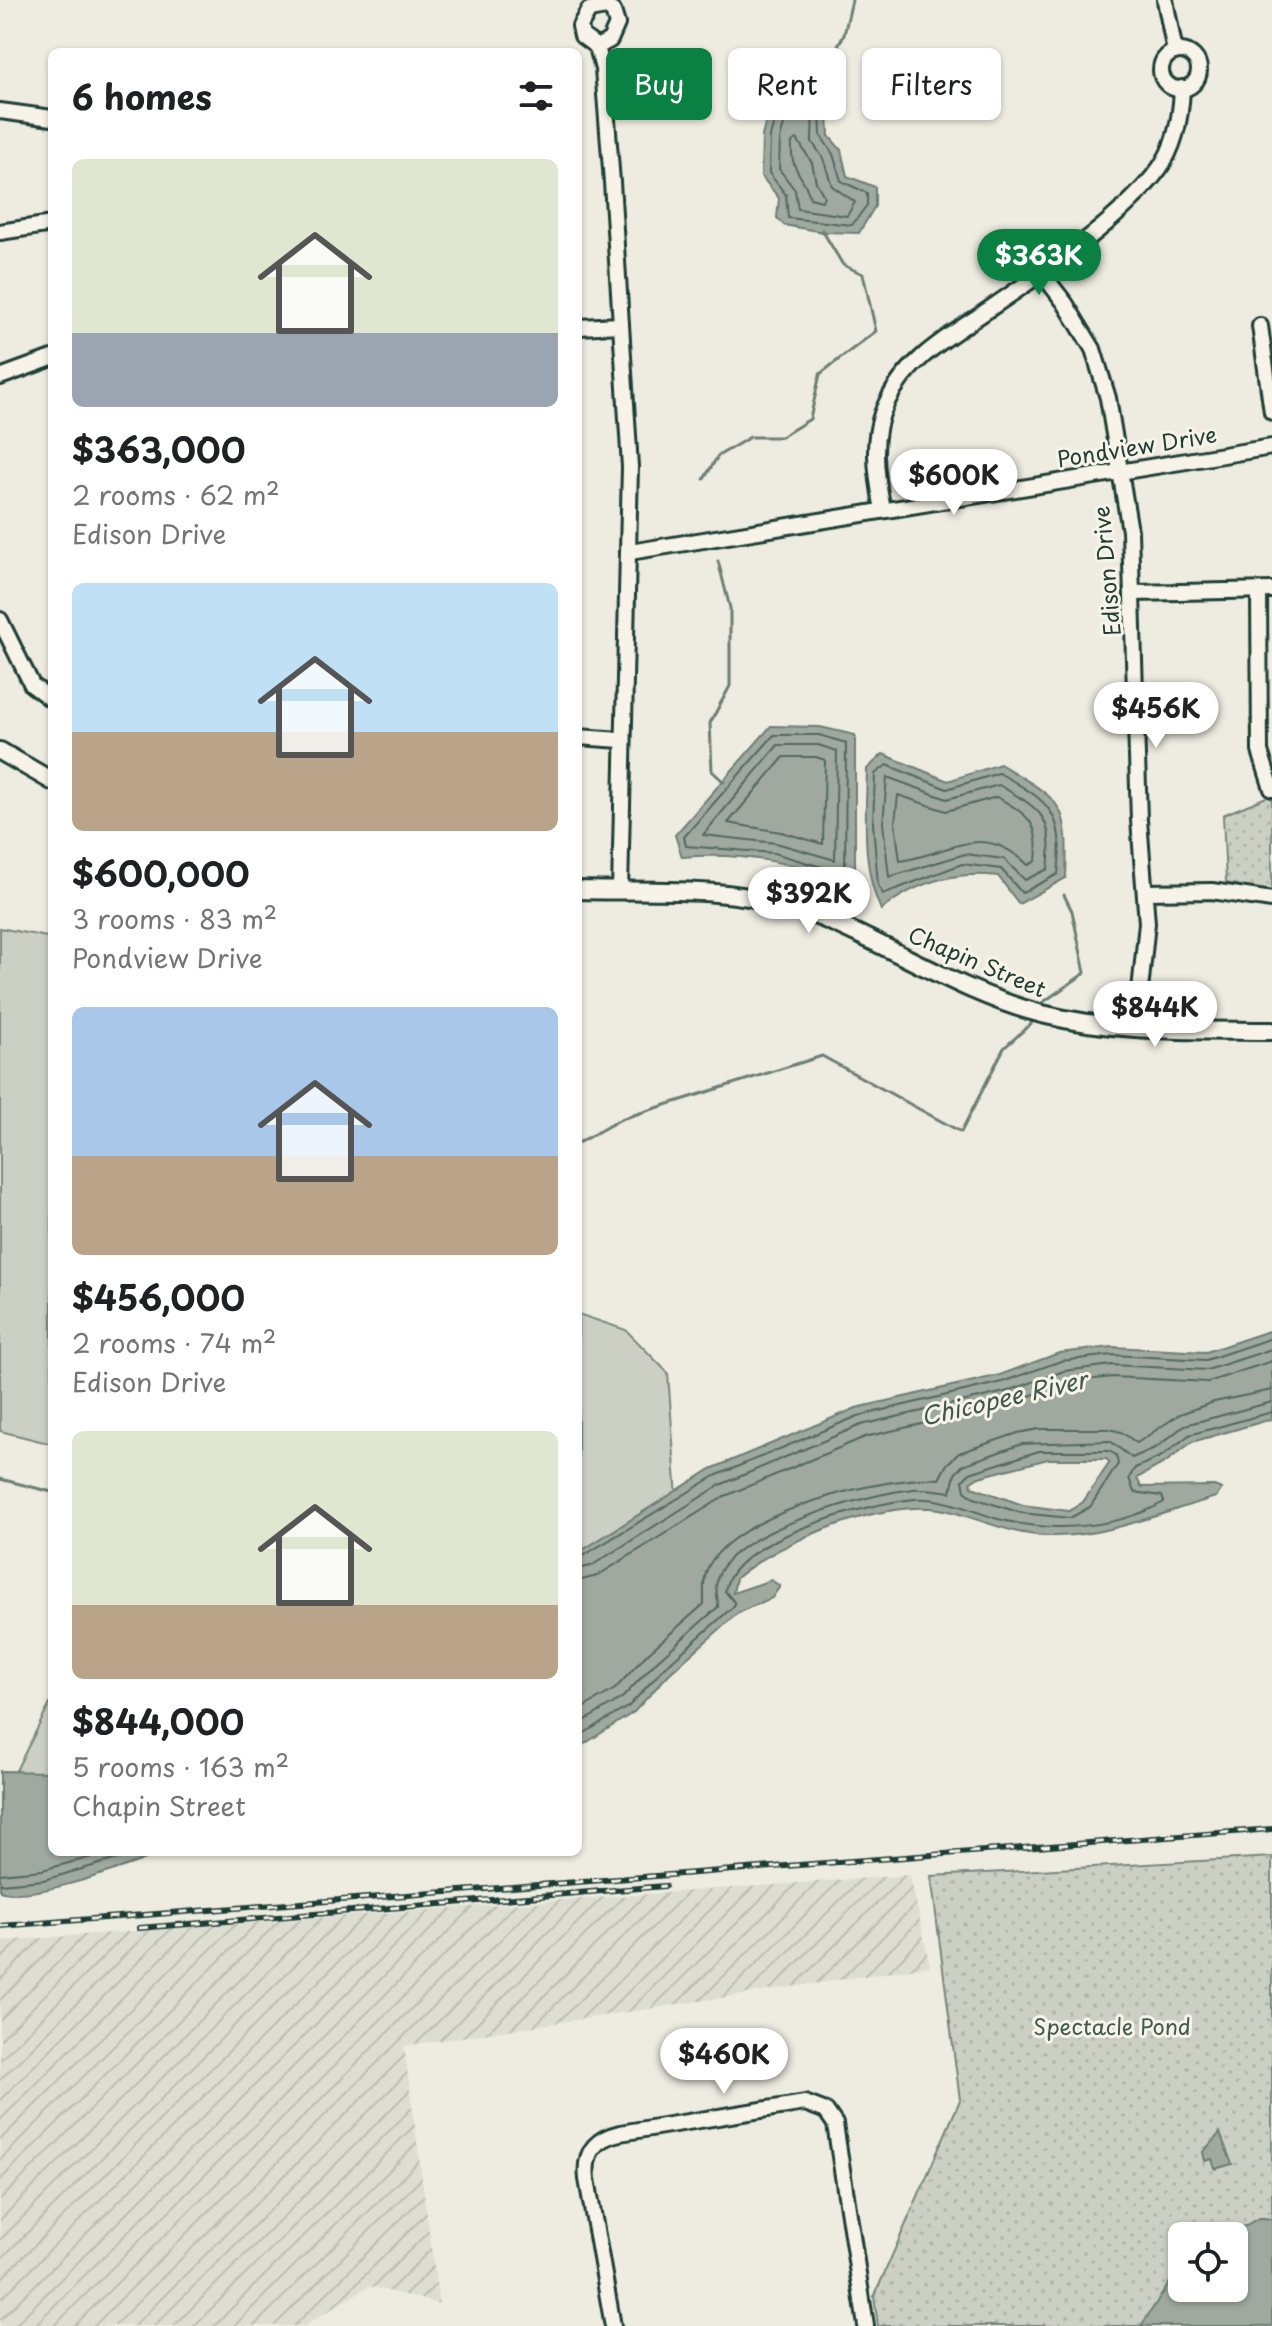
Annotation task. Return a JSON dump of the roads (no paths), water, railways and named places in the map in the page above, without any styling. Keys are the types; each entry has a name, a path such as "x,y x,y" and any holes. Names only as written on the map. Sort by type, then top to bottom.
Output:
{"main road":[{"path":"0,751 48,779"},
{"name":"Chapin Street","path":"582,890 706,892 780,904 842,927 1038,1013 1136,1029 1272,1031"}],"street":[{"path":"1165,0 1175,52"},
{"path":"597,47 603,69 630,467 630,552 621,740 620,891"},
{"path":"1175,52 1189,53 1198,65 1194,82 1182,88 1173,87 1163,76 1164,61 1175,52"},
{"path":"883,510 876,445 879,421 894,389 916,361 1116,214 1160,167 1178,125 1182,88"},
{"path":"0,111 48,121"},
{"path":"0,232 48,225"},
{"name":"Edison Drive","path":"1041,272 1065,303 1093,349 1108,398 1130,531 1139,820 1145,892 1145,958 1136,1029"},
{"path":"582,327 621,325"},
{"path":"1260,326 1272,412"},
{"path":"0,377 48,359"},
{"name":"Pondview Drive","path":"630,552 1272,447"},
{"path":"1134,593 1265,590 1260,751 1272,789"},
{"path":"0,620 32,685 48,697"},
{"path":"582,737 621,740"},
{"path":"1145,892 1212,891 1272,900"},
{"path":"613,2326 585,2163 592,2148 604,2138 620,2133 805,2103 826,2111 835,2124 866,2326"}],"water":[{"path":"766,120 828,120 829,136 841,150 847,176 875,187 875,206 859,233 823,232 784,225 777,218 779,198 761,176 762,136"},
{"path":"771,726 820,727 855,735 855,888 814,871 770,861 726,856 682,857 675,835"},
{"path":"883,754 948,781 1000,764 1037,787 1058,807 1063,819 1066,878 1019,904 998,876 951,877 907,892 881,910 870,876 866,823 867,769"},
{"name":"Chicopee River","path":"1272,1330 1272,1419 1192,1442 1166,1462 1137,1478 1141,1487 1214,1486 1222,1489 1216,1497 1114,1528 1072,1535 1024,1533 945,1510 921,1508 894,1510 835,1525 779,1550 736,1578 733,1593 771,1580 780,1586 772,1598 739,1612 669,1674 634,1712 582,1745 582,1550 711,1469 856,1408 1000,1375 1059,1353 1112,1347 1206,1352","holes":["1048,1459 1106,1459 1110,1462 1083,1502 1069,1511 1023,1505 972,1487 971,1482 979,1477"]},
{"path":"0,1771 48,1772 48,1856 154,1856 58,1887 15,1893 0,1891"},
{"path":"1220,2133 1232,2164 1215,2169 1212,2159 1205,2161 1203,2152"},
{"path":"1259,2218 1272,2219 1272,2326 1141,2326 1168,2285 1168,2302 1248,2302 1248,2224"}],"waterway":[{"path":"837,48 844,35 852,0"},
{"path":"704,479 718,456 750,437 781,437 810,419 820,374 876,331 863,274 843,265 822,230"},
{"path":"718,561 730,608 730,686 710,723 712,771 724,782"},
{"path":"1040,1009 1042,1003 1085,973 1072,911 1064,895"},
{"path":"582,1141 621,1119 822,1056 961,1132 1004,1048 1035,1020"},
{"path":"0,1479 48,1491"}],"railway":[{"path":"0,1926 1272,1829"},
{"path":"139,1928 665,1886"}],"park label":[{"name":"Spectacle Pond","path":"1112,2027"}]}
